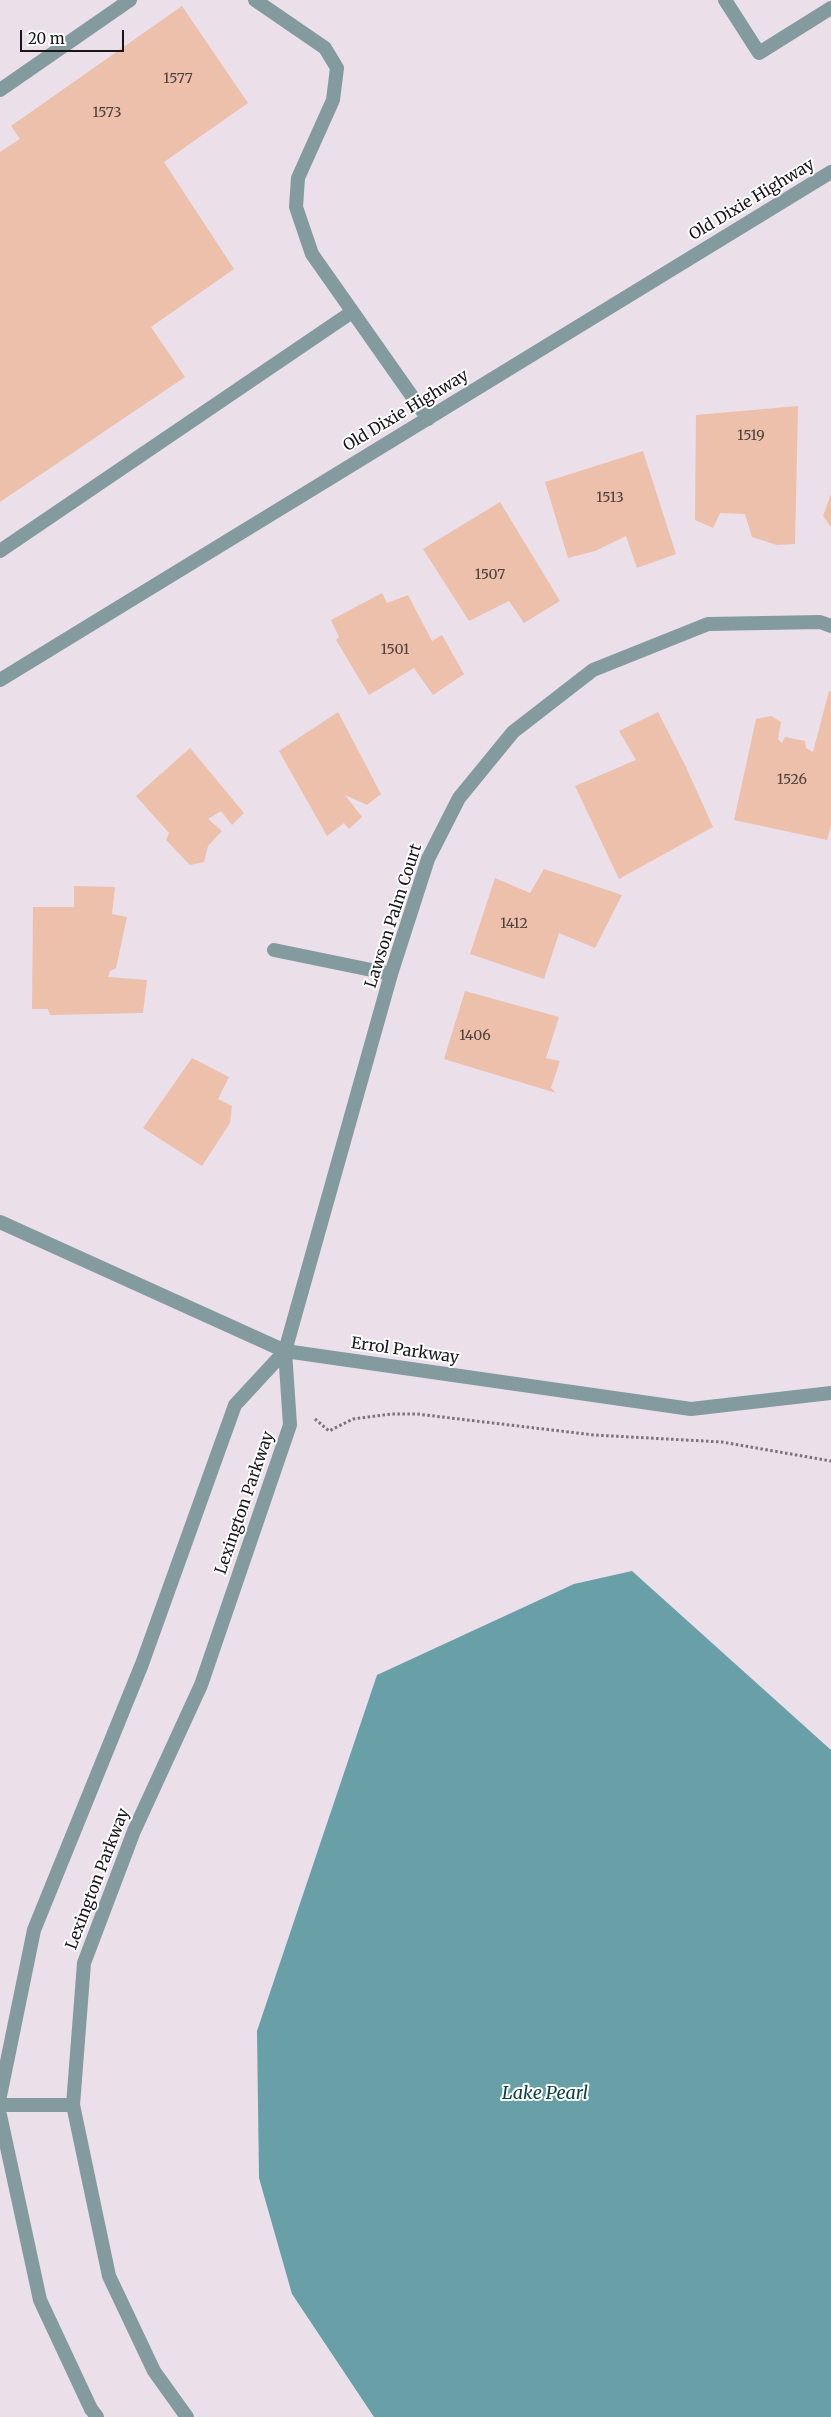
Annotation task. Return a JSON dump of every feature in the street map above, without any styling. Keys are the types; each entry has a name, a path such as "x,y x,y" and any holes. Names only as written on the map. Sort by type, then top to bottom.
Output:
{"street":[{"path":"0,90 130,0"},
{"path":"255,0 325,48 337,68 333,100 298,178 296,207 312,254 428,419"},
{"path":"725,0 759,53 831,8"},
{"name":"Old Dixie Highway","path":"0,680 831,172"},
{"path":"0,551 352,312"},
{"name":"Lawson Palm Court","path":"285,1351 391,974 428,859 459,798 514,732 593,670 708,624 820,622 831,626"},
{"path":"274,950 391,974"},
{"name":"Errol Parkway","path":"0,1222 285,1351 691,1409 831,1393"},
{"path":"0,2096 34,1930 142,1664 235,1406 285,1351"},
{"name":"Lexington Parkway","path":"187,2417 154,2371 109,2276 72,2105 84,1963 134,1831 201,1685 290,1425 285,1351"},
{"path":"0,2106 72,2105"},
{"path":"0,2115 40,2300 91,2409 97,2417"}],"path":[{"path":"314,1418 329,1431 352,1419 391,1414 417,1414 594,1435 722,1442 831,1461"}],"water":[{"name":"Lake Pearl","path":"632,1571 831,1750 831,2417 374,2417 292,2294 259,2178 257,2031 377,1675 574,1584"}],"building":[{"path":"182,6 248,103 164,162 234,269 151,327 185,377 0,502 0,152 20,139 11,126"},
{"path":"798,406 795,544 777,545 752,537 745,514 720,513 713,528 695,520 696,415"},
{"path":"643,451 676,554 637,568 626,536 595,551 568,558 545,482"},
{"path":"831,494 831,527 823,516"},
{"path":"500,502 560,601 524,623 509,601 469,621 423,549"},
{"path":"382,593 387,603 408,595 432,641 442,635 464,674 433,695 414,668 369,695 336,640 339,637 331,620"},
{"path":"829,691 831,692 831,826 827,840 734,820 756,719 771,716 781,722 778,739 782,743 785,737 805,741 806,748 813,752"},
{"path":"338,712 381,794 367,805 345,795 362,817 349,829 344,823 327,836 279,751"},
{"path":"658,712 713,827 619,879 575,786 636,760 619,731"},
{"path":"190,748 244,813 232,825 221,811 208,819 222,831 208,846 204,862 190,865 166,840 169,833 136,796"},
{"path":"544,869 622,895 595,948 559,933 544,979 470,954 495,878 530,893"},
{"path":"74,886 115,887 112,914 127,917 116,968 110,971 108,977 147,980 143,1013 50,1015 48,1009 32,1009 33,907 74,907"},
{"path":"465,991 559,1017 546,1058 560,1061 551,1088 556,1093 444,1059"},
{"path":"192,1058 229,1077 218,1099 232,1106 230,1123 202,1166 143,1128"}]}
